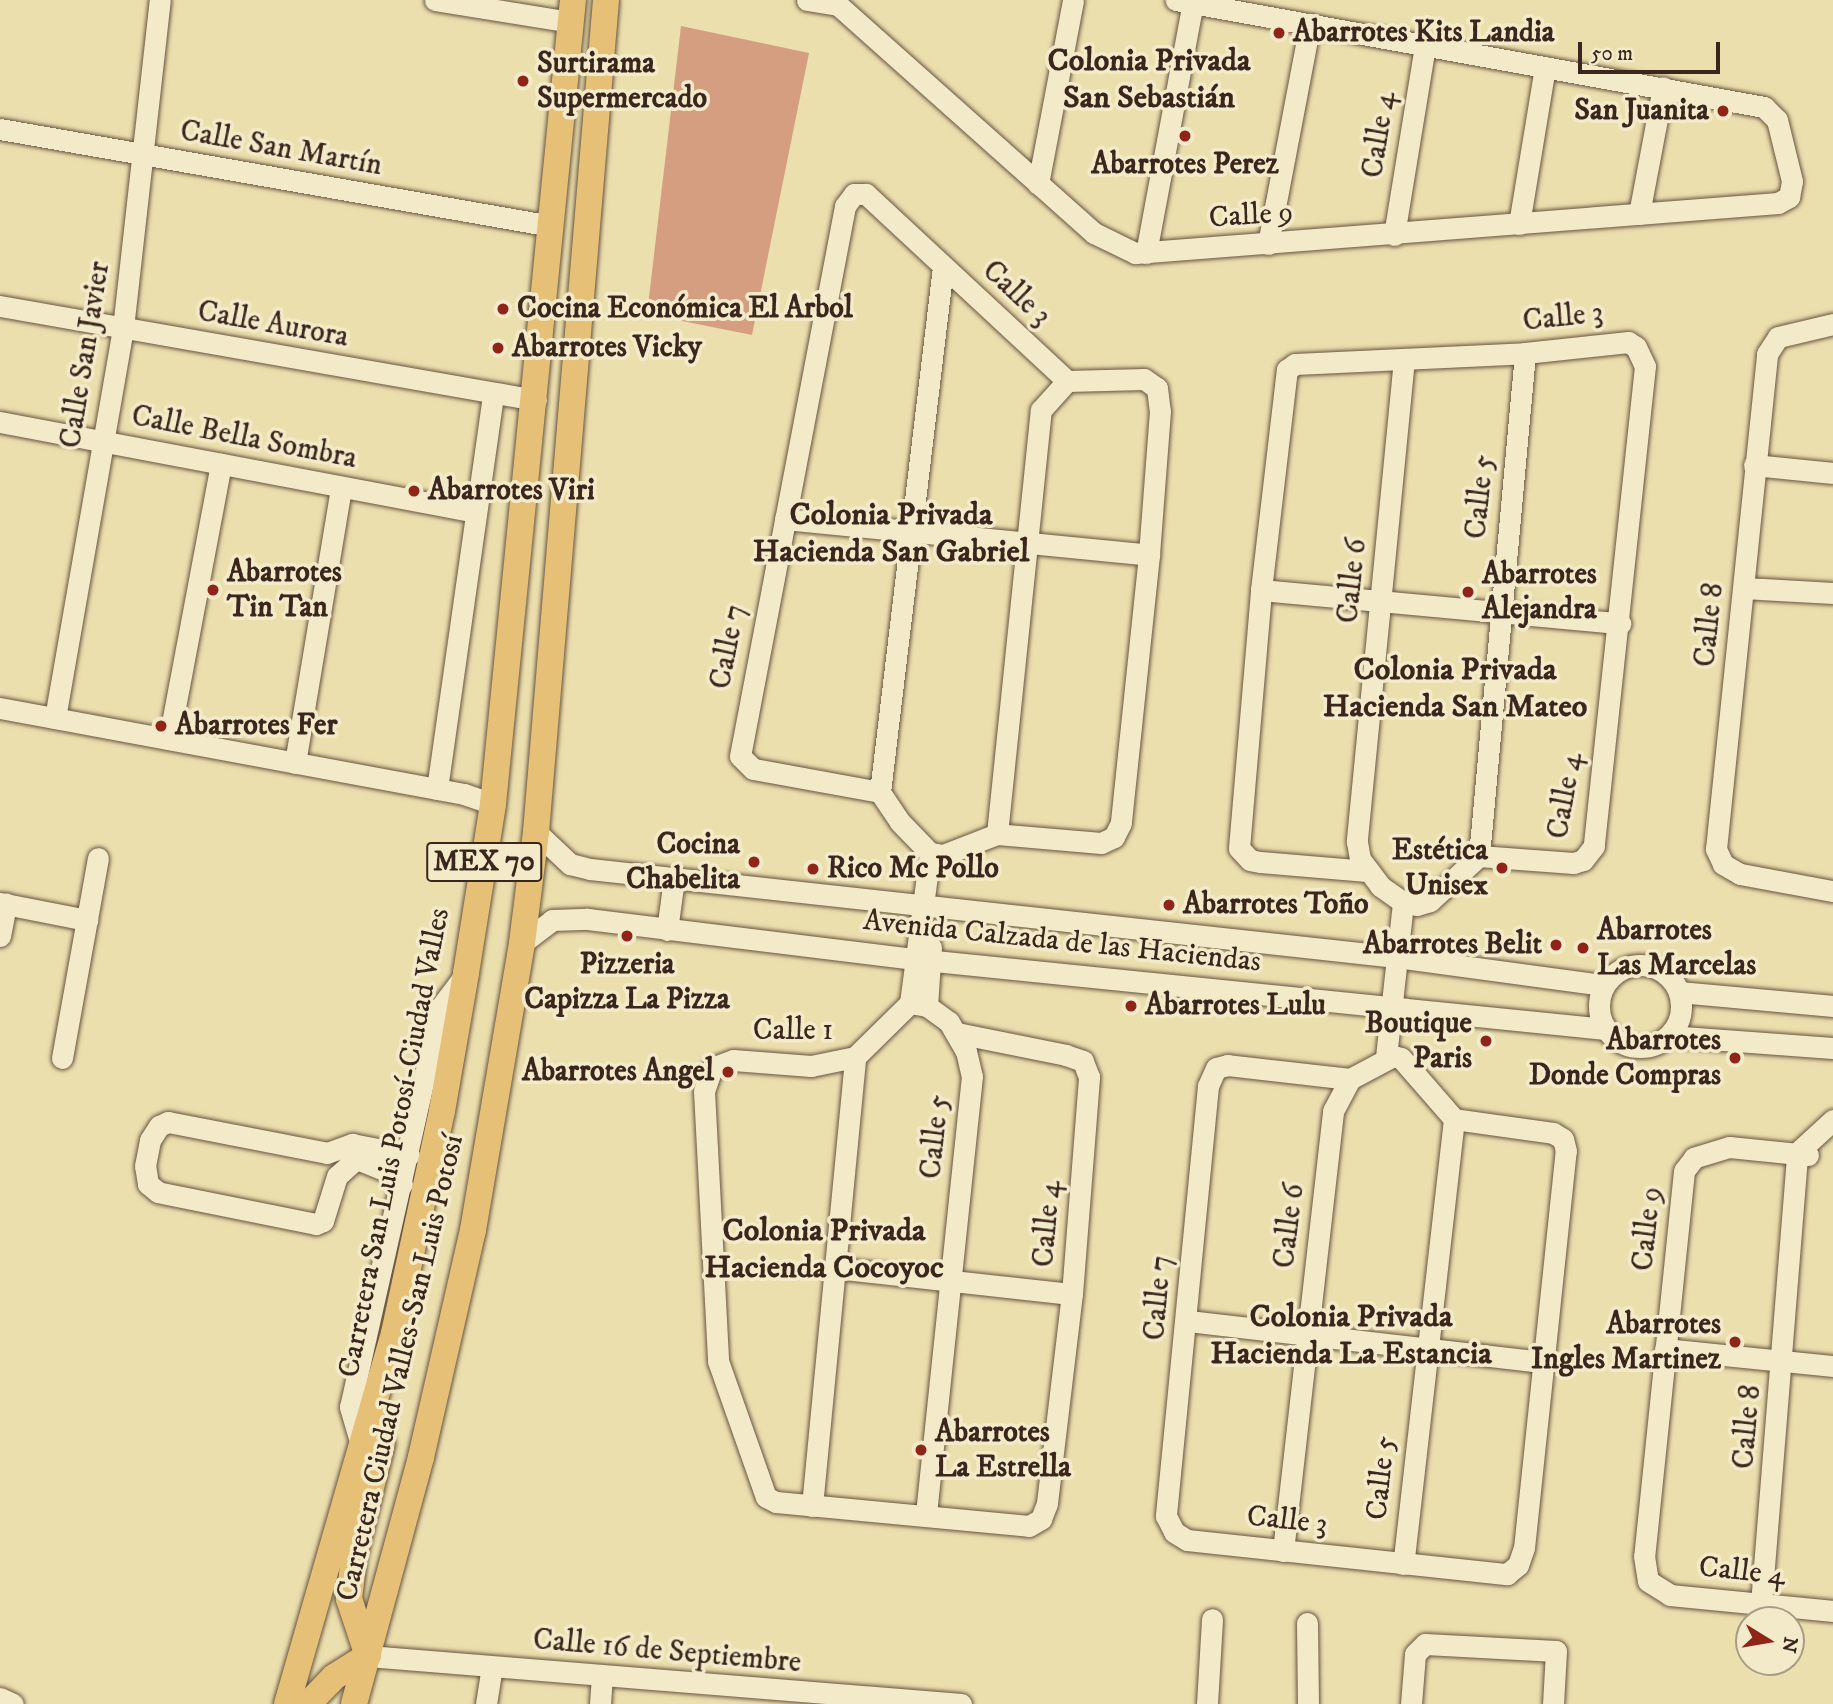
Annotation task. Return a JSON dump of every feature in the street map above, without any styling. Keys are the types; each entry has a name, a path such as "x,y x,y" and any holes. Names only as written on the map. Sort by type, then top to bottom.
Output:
{"main road":[{"name":"Carretera Ciudad Valles-San Luis Potosí","path":"354,1704 421,1457 473,1230 522,943 536,832 606,0"},
{"name":"Carretera San Luis Potosí-Ciudad Valles","path":"287,1704 394,1333 442,1111 466,974 493,804 536,400 572,11"},
{"path":"308,1704 334,1677 368,1656 349,1599 354,1557 401,1365 394,1333"}],"street":[{"name":"Calle San Javier","path":"55,718 123,328 160,0"},
{"path":"435,0 572,11"},
{"name":"Calle 9","path":"807,0 838,5 1094,233 1113,246 1146,253 1777,203 1789,197 1792,181 1777,120 1764,107 1663,87"},
{"path":"1038,184 1073,0"},
{"path":"1146,253 1185,2 1663,87 1639,214"},
{"path":"1268,244 1310,24"},
{"name":"Calle 4","path":"1394,235 1425,45"},
{"path":"1519,225 1545,67"},
{"name":"Calle San Martín","path":"0,129 552,226"},
{"name":"Calle 3","path":"854,194 866,194 1067,381"},
{"name":"Calle 7","path":"854,194 845,206 740,756 753,769 880,792"},
{"path":"937,854 900,822 880,792 943,267"},
{"name":"Calle Aurora","path":"0,306 493,395 536,400"},
{"name":"Calle 8","path":"1833,324 1778,337 1767,354 1716,849 1723,864 1740,874 1833,892"},
{"name":"Calle 3","path":"1261,590 1287,370 1295,364 1525,353 1616,342 1636,346"},
{"name":"Calle 4","path":"1479,856 1573,863 1589,854 1595,836 1620,623 1645,366 1636,346"},
{"name":"Calle 5","path":"1479,856 1499,612 1525,353"},
{"name":"Calle 6","path":"1367,871 1357,842 1404,359"},
{"path":"937,854 997,834 1101,842 1114,837 1121,823 1149,555 1160,411 1157,388 1144,379 1067,381 1041,410 997,834"},
{"path":"437,789 493,395"},
{"name":"Calle Bella Sombra","path":"0,422 476,512"},
{"path":"169,739 221,464"},
{"path":"1754,465 1833,473"},
{"path":"295,763 341,486"},
{"path":"785,519 1149,555"},
{"path":"1744,588 1833,593"},
{"path":"1479,856 1430,901 1410,904 1367,871 1260,862 1250,860 1239,848 1261,590 1620,623"},
{"path":"0,708 437,789 493,804"},
{"name":"Avenida Calzada de las Haciendas","path":"536,832 570,864 674,879 1402,958 1604,985"},
{"path":"919,1005 937,854"},
{"path":"62,1058 98,858"},
{"path":"667,930 674,879"},
{"path":"1833,885 1833,892"},
{"path":"0,936 3,904 88,920"},
{"path":"1188,1321 1545,1362 1566,1152 1563,1139 1553,1133 1454,1119 1393,1058 1410,904"},
{"name":"Avenida Calzada de las Haciendas","path":"522,943 559,919 923,959 1397,1005 1605,1029"},
{"path":"1669,1036 1680,1015 1679,992 1668,975 1649,965 1619,970 1604,985 1598,1007 1605,1029 1631,1047 1651,1046 1669,1036 1833,1048"},
{"path":"362,1449 350,1407 409,1155 440,1008 466,974"},
{"path":"1679,992 1833,1006"},
{"name":"Calle 5","path":"919,1005 939,1013 957,1033 971,1076 926,1515"},
{"name":"Calle 1","path":"812,1506 766,1497 718,1361 704,1091 712,1068 733,1060 832,1065 855,1057 919,1005"},
{"name":"Calle 4","path":"926,1515 1029,1526 1041,1519 1047,1503 1072,1294 1089,1077 1083,1061 957,1033"},
{"path":"855,1057 812,1506 926,1515"},
{"path":"1350,1079 1393,1058"},
{"name":"Calle 7","path":"1174,1532 1166,1516 1188,1321 1208,1086 1216,1068 1228,1065 1350,1079"},
{"name":"Calle 6","path":"1283,1551 1334,1111 1350,1079"},
{"name":"Calle 5","path":"1403,1564 1454,1119"},
{"path":"1800,1160 1833,1120"},
{"path":"402,1184 369,1161 356,1159 337,1176 323,1221 316,1224 158,1192 148,1184 145,1166 150,1140 159,1126 168,1122 327,1153 352,1144 409,1155"},
{"path":"1800,1160 1833,1133"},
{"name":"Calle 9","path":"1648,1581 1644,1556 1684,1171 1694,1158 1710,1150 1800,1160"},
{"name":"Calle 8","path":"1761,1604 1800,1160"},
{"path":"835,1268 1072,1294"},
{"path":"1665,1349 1833,1366"},
{"name":"Calle 3","path":"1174,1532 1186,1540 1507,1574 1518,1565 1545,1362"},
{"name":"Calle 4","path":"1648,1581 1670,1594 1833,1611"},
{"path":"1206,1704 1212,1619"},
{"path":"1307,1623 1308,1704"},
{"path":"1411,1704 1415,1654 1425,1644 1556,1651 1553,1704"},
{"name":"Calle 16 de Septiembre","path":"368,1656 867,1701 961,1704"},
{"path":"486,1704 492,1667"},
{"path":"600,1704 602,1676"},
{"path":"0,1698 13,1704"}],"building":[{"path":"681,26 809,53 752,335 647,314"}],"place":[{"name":"Abarrotes Kits Landia","path":"1279,33"},
{"name":"Surtirama Supermercado","path":"523,81"},
{"name":"San Juanita","path":"1723,111"},
{"name":"Abarrotes Perez","path":"1185,136"},
{"name":"Cocina Económica El Arbol","path":"503,309"},
{"name":"Abarrotes Vicky","path":"498,348"},
{"name":"Abarrotes Viri","path":"414,491"},
{"name":"Abarrotes Tin Tan","path":"213,590"},
{"name":"Abarrotes Alejandra","path":"1468,592"},
{"name":"Abarrotes Fer","path":"161,726"},
{"name":"Cocina Chabelita","path":"754,862"},
{"name":"Estética Unisex","path":"1502,868"},
{"name":"Rico Mc Pollo","path":"813,869"},
{"name":"Abarrotes Toño","path":"1169,905"},
{"name":"Pizzeria Capizza La Pizza","path":"627,936"},
{"name":"Abarrotes Belit","path":"1556,945"},
{"name":"Abarrotes Las Marcelas","path":"1583,948"},
{"name":"Abarrotes Lulu","path":"1131,1006"},
{"name":"Boutique Paris","path":"1486,1041"},
{"name":"Abarrotes Donde Compras","path":"1735,1058"},
{"name":"Abarrotes Angel","path":"728,1072"},
{"name":"Abarrotes Ingles Martinez","path":"1735,1342"},
{"name":"Abarrotes La Estrella","path":"921,1450"}],"district":[{"name":"Colonia Privada San Sebastián","path":"1149,80"},
{"name":"Colonia Privada Hacienda San Gabriel","path":"891,534"},
{"name":"Colonia Privada Hacienda San Mateo","path":"1455,690"},
{"name":"Colonia Privada Hacienda Cocoyoc","path":"824,1250"},
{"name":"Colonia Privada Hacienda La Estancia","path":"1351,1336"}]}
